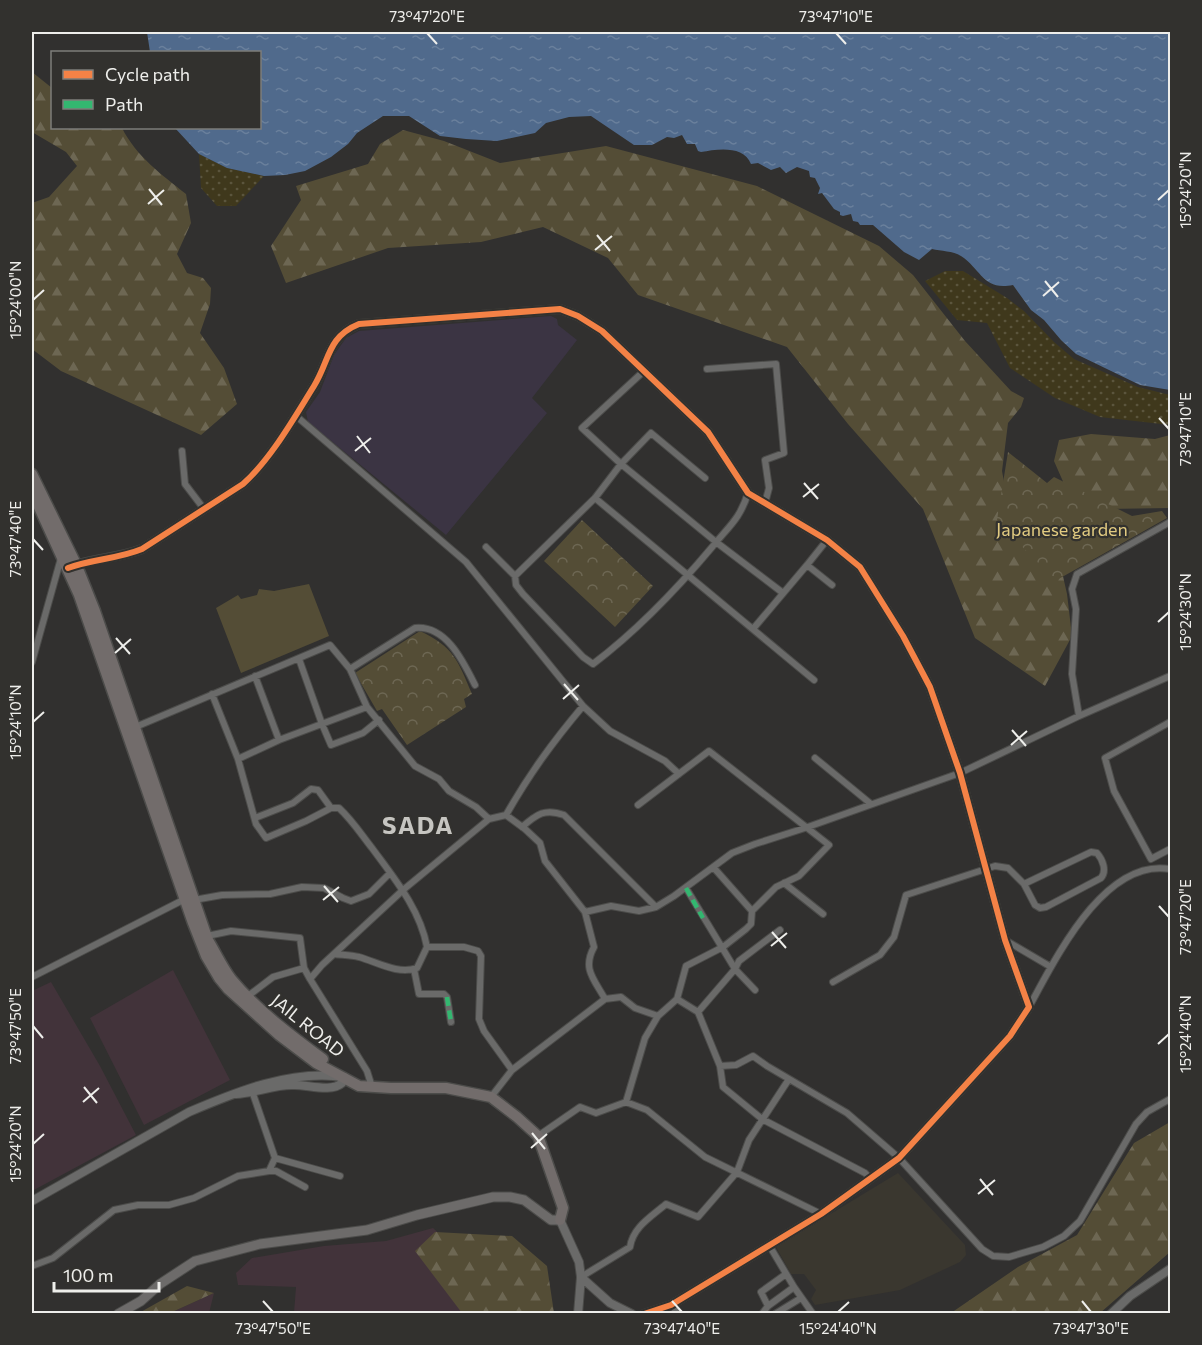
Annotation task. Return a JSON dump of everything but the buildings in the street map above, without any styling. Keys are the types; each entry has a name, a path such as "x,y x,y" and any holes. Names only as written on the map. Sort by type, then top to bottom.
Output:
{"main road":[{"name":"JAIL ROAD","path":"32,474 98,621 206,957 228,989 279,1035 316,1063 344,1077"},
{"name":"JAIL ROAD","path":"32,492 66,553"},
{"name":"JAIL ROAD","path":"189,899 223,967 248,996 321,1058 340,1071 344,1077"},
{"path":"118,1314 141,1301 160,1284 195,1261 260,1244 367,1230 417,1215 493,1197 524,1200 551,1220 560,1220 563,1209 538,1136 491,1097 446,1088 359,1086 344,1077"}],"street":[{"path":"72,566 124,556 142,549 243,484 256,472 295,416 316,383 334,342 345,330 359,324 560,309 578,316 602,331 708,432 748,493 827,540 861,567 903,636 930,687 960,773 1005,940 1029,1007"},
{"path":"707,369 776,364 784,453 765,460 769,488 765,503"},
{"path":"644,371 582,428 621,464 716,542 783,593"},
{"path":"295,416 466,562 583,706 610,731 665,761 678,774"},
{"path":"515,576 595,498 621,464 651,433 705,478"},
{"path":"182,451 185,484 204,509"},
{"path":"486,547 515,576 516,585 523,594 583,657 593,663 625,640 687,577 743,510 748,493"},
{"path":"595,498 687,577 814,680"},
{"path":"1078,716 1072,674 1077,609 1072,589 1077,574 1170,522"},
{"path":"753,629 827,540"},
{"path":"32,662 66,553"},
{"path":"807,565 832,585"},
{"path":"350,669 415,628 428,627 440,634 461,659 475,685"},
{"path":"131,729 330,645 350,669 367,707 415,766 439,779 449,791 476,807 489,819"},
{"path":"299,660 332,745 363,733 379,720"},
{"path":"255,676 279,740"},
{"path":"585,912 611,906 639,911 656,907 686,888 732,853 960,773 1078,716 1170,676"},
{"path":"212,694 238,759 256,824 266,838 331,808 339,808 351,818 403,890 417,918 427,947 417,968 414,969 382,966 362,958 334,954"},
{"path":"310,979 403,890 489,819 506,815 540,759 583,706"},
{"path":"238,759 279,740 367,707"},
{"path":"1170,722 1105,758 1114,791 1151,859 1170,849"},
{"path":"626,1102 645,1038 658,1016 676,999 686,966 723,947 751,924 752,911 776,887 799,876 828,845 709,751 638,805"},
{"path":"815,758 872,804"},
{"path":"255,818 293,803 311,789 318,790 331,808"},
{"path":"522,827 536,815 553,811 564,815 656,907"},
{"path":"506,815 540,843 545,861 585,912 594,947 588,958 589,969 605,999"},
{"path":"833,982 879,955 894,937 906,895 986,868 1003,866 1024,884 1035,905 1040,908 1101,878 1105,869 1100,856 1091,852 1024,884"},
{"path":"644,1314 671,1305 821,1214 898,1158 1010,1036 1084,917 1104,894 1124,878 1141,870 1160,867 1170,869"},
{"path":"714,868 752,911"},
{"path":"32,977 189,899 222,894 270,894 302,887 324,888 351,901 369,894 390,873"},
{"path":"784,883 824,914"},
{"path":"686,888 735,969 755,990"},
{"path":"698,1012 739,962 780,930"},
{"path":"207,936 231,932 300,938 304,968 367,1071 372,1087"},
{"path":"1005,940 1051,967"},
{"path":"427,947 464,947 478,951 480,956 479,1019 484,1031 512,1070"},
{"path":"248,996 273,977 304,968"},
{"path":"414,969 419,994 444,994 447,997 451,1022"},
{"path":"491,1097 512,1070 605,999 621,997 635,1008 658,1016"},
{"path":"676,999 698,1012 720,1066 723,1087 762,1119 865,1173 871,1179"},
{"path":"720,1066 736,1065 753,1056 847,1113 898,1158 982,1249 993,1256 1009,1257 1043,1246 1064,1236 1080,1221 1136,1124 1148,1112 1170,1099"},
{"path":"32,1201 189,1112 236,1094 289,1079 318,1075 344,1077"},
{"path":"581,1277 630,1247 632,1236 639,1227 666,1204 698,1217 737,1172 749,1140 789,1079"},
{"path":"252,1091 275,1158 268,1171"},
{"path":"538,1136 580,1107 596,1113 626,1102 646,1110 705,1157 821,1214"},
{"path":"275,1158 340,1176"},
{"path":"32,1266 52,1258 114,1210 138,1205 169,1205 194,1198 238,1176 268,1171 276,1171 305,1187"},
{"path":"560,1220 579,1262 581,1277 578,1314"},
{"path":"769,1245 813,1314"},
{"path":"1111,1314 1130,1296 1170,1269"},
{"path":"768,1306 760,1292 786,1274"},
{"path":"581,1277 610,1303 632,1314"},
{"path":"762,1314 768,1306 794,1287"},
{"path":"775,1314 801,1298"},
{"path":"671,1305 679,1314"}],"shaded area":[{"path":"551,316 557,319 558,325 577,340 532,398 547,413 446,535 308,422 306,412 320,392 334,355 346,338 359,331"},
{"path":"173,970 230,1080 144,1125 90,1018"},
{"path":"51,982 100,1066 136,1135 32,1191 32,991"},
{"path":"898,1173 965,1245 966,1255 960,1262 900,1290 815,1305 811,1299 816,1290 804,1274 791,1274 776,1247"},
{"path":"433,1228 497,1288 515,1313 294,1313 296,1287 238,1285 236,1273 252,1258 324,1246 386,1241"},
{"path":"214,1293 209,1313 170,1313"}],"green space":[{"path":"32,72 51,87 51,129 123,129 142,156 186,194 191,223 177,254 187,273 203,278 211,288 210,304 200,333 224,368 237,404 201,435 61,371 32,349 32,203 49,197 77,166 66,152 32,132"},
{"path":"403,130 444,141 500,163 606,146 757,186 879,246 913,275 965,341 1011,391 1024,398 1021,407 1008,423 1002,471 1008,504 1058,554 1067,594 1072,636 1045,686 975,638 923,509 848,424 787,347 638,295 608,258 543,227 481,242 388,248 286,283 271,246 301,200 296,186 368,164 380,144"},
{"path":"1091,434 1155,439 1170,435 1170,508 1104,509 1065,486 1054,461 1059,440"},
{"name":"Japanese garden","path":"1008,452 1047,483 1054,477 1132,516 1162,511 1167,518 1055,581 997,520"},
{"path":"582,520 653,586 615,627 544,561"},
{"path":"309,584 329,636 241,673 216,608 238,595 241,599 257,595 259,589 274,591"},
{"path":"420,631 440,643 454,656 472,694 464,699 466,707 407,745 382,709 377,711 355,673"},
{"path":"1170,1122 1170,1252 1100,1313 951,1313 1018,1267 1077,1235 1134,1143"},
{"path":"435,1232 512,1236 547,1266 554,1313 462,1313 415,1251"},
{"path":"187,1286 214,1293 170,1313 139,1313"}],"sand":[{"path":"199,154 227,168 264,176 236,206 217,206 201,188"},
{"path":"945,271 963,271 1007,298 1024,311 1074,359 1138,387 1170,395 1170,425 1100,417 1055,398 1010,368 987,323 957,320 925,281"}],"water":[{"path":"147,32 1170,32 1170,390 1140,385 1076,354 1044,320 1031,310 1013,285 995,285 989,282 961,256 932,249 919,260 904,252 873,225 860,225 853,221 851,214 840,215 840,212 834,209 822,193 818,194 820,188 815,178 810,177 809,171 797,167 786,173 780,167 771,170 758,163 751,164 747,158 736,151 701,152 695,144 687,144 682,135 674,138 667,137 652,145 634,145 591,116 569,117 546,123 535,133 497,141 440,136 409,116 383,116 357,133 348,144 331,157 305,171 264,176 227,168 199,154 176,129 261,129 261,51 150,51"}],"marked path":[{"path":"686,888 703,918"},
{"path":"447,997 451,1022"}],"cycle path":[{"path":"68,568 142,549 243,484 282,438 314,386 330,350 349,329 359,324 560,309 578,316 602,331 708,432 748,493 827,540 860,567 903,636 930,687 960,773 1005,940 1029,1007 1010,1036 899,1158 821,1214 671,1305 644,1314"}],"district":[{"name":"SADA","path":"418,824"}]}
